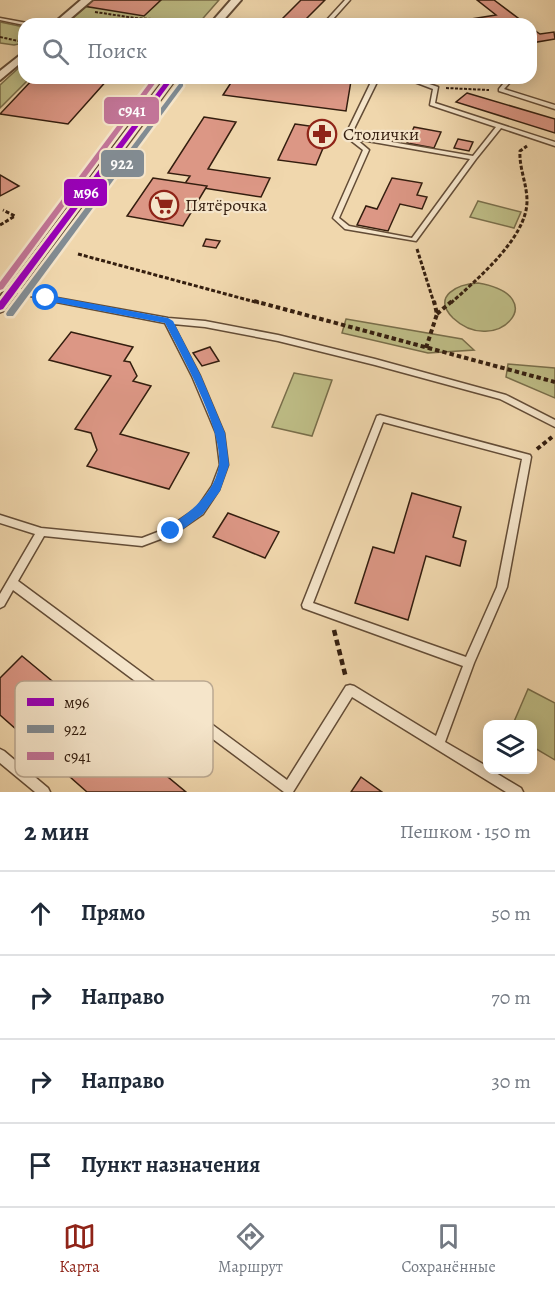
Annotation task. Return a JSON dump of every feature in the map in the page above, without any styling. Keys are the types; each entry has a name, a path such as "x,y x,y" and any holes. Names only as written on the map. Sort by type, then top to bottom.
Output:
{"street":[{"path":"65,18 87,0"},
{"path":"216,18 236,0"},
{"path":"0,77 18,60"},
{"path":"0,307 167,84"}],"lane":[{"path":"331,18 348,0"},
{"path":"0,18 18,22"},
{"path":"348,136 373,84"},
{"path":"424,84 436,88 432,104 555,144"},
{"path":"506,84 501,90 555,107"},
{"path":"348,136 366,150 336,218 347,228 414,240 500,126"},
{"path":"348,136 474,158"},
{"path":"14,289 46,298 168,321 205,324 278,338 375,362 502,397 555,424"},
{"path":"0,519 41,532 142,542 171,531 200,511 216,488 224,465 220,433 196,376 168,321"},
{"path":"439,743 469,663 502,587 527,457 380,418 307,605 469,663"},
{"path":"0,603 41,532"},
{"path":"12,583 144,681"},
{"path":"213,732 289,788 350,690 517,792"},
{"path":"0,755 15,768"},
{"path":"26,777 44,792"}],"path":[{"path":"92,12 135,18"},
{"path":"0,37 18,41"},
{"path":"436,88 501,90"},
{"path":"437,314 476,282 510,242 526,210 518,161 520,151 537,138"},
{"path":"0,225 15,216 3,210"},
{"path":"414,240 437,314 426,348"},
{"path":"78,254 555,382"},
{"path":"527,457 555,434"},
{"path":"329,613 350,690"}],"shaded area":[{"path":"94,0 219,0 203,18 73,18"},
{"path":"0,22 18,26 18,44 0,43"},
{"path":"18,68 18,84 24,84 0,108 0,85"},
{"path":"478,201 521,212 514,228 470,217"},
{"path":"478,283 501,290 512,300 515,310 510,320 500,328 485,331 469,329 453,318 447,310 445,303 450,293 463,286"},
{"path":"346,319 462,339 474,350 428,353 342,333"},
{"path":"508,364 555,368 555,398 506,377"},
{"path":"294,373 332,380 312,436 272,427"},
{"path":"528,689 555,703 555,760 537,749 537,720 515,720"}],"building":[{"path":"91,0 161,0 144,16 83,6"},
{"path":"301,0 325,0 307,18 283,18"},
{"path":"477,0 494,0 518,18 477,18 496,15"},
{"path":"537,32 540,34 554,32 555,39 537,42"},
{"path":"28,84 104,84 68,124 0,114"},
{"path":"230,84 350,84 346,111 223,95"},
{"path":"467,93 555,119 555,133 456,102"},
{"path":"204,117 236,122 208,169 270,178 261,197 184,185 190,176 168,173"},
{"path":"295,124 331,129 316,165 278,160"},
{"path":"414,127 441,132 434,148 407,143"},
{"path":"458,139 473,142 469,151 454,148"},
{"path":"0,175 19,186 0,196"},
{"path":"153,178 207,186 183,226 127,216"},
{"path":"392,178 422,183 417,195 427,197 422,209 400,204 388,231 357,225 366,206 377,209"},
{"path":"206,239 220,241 216,248 203,246"},
{"path":"71,332 133,347 124,361 130,362 137,376 133,381 151,386 120,434 189,453 169,489 87,466 97,450 91,433 75,429 111,376 49,360"},
{"path":"210,347 219,361 202,366 193,353"},
{"path":"412,493 461,507 453,537 466,541 460,566 426,556 408,620 355,603 373,547 394,553"},
{"path":"228,513 279,532 265,558 213,537"},
{"path":"22,656 52,681 15,681 15,728 0,715 0,678"},
{"path":"70,777 168,777 186,792 87,792"},
{"path":"361,777 382,792 351,792"}],"transit line":[{"name":"с941","path":"0,287 152,84"},
{"name":"м96","path":"0,307 167,84"},
{"name":"922","path":"10,314 181,85"}],"place":[{"name":"Столички","path":"322,134"},
{"name":"Пятёрочка","path":"164,205"}],"route":[{"path":"46,298 168,321 196,376 220,433 224,465 216,488 200,511 171,531"}]}
